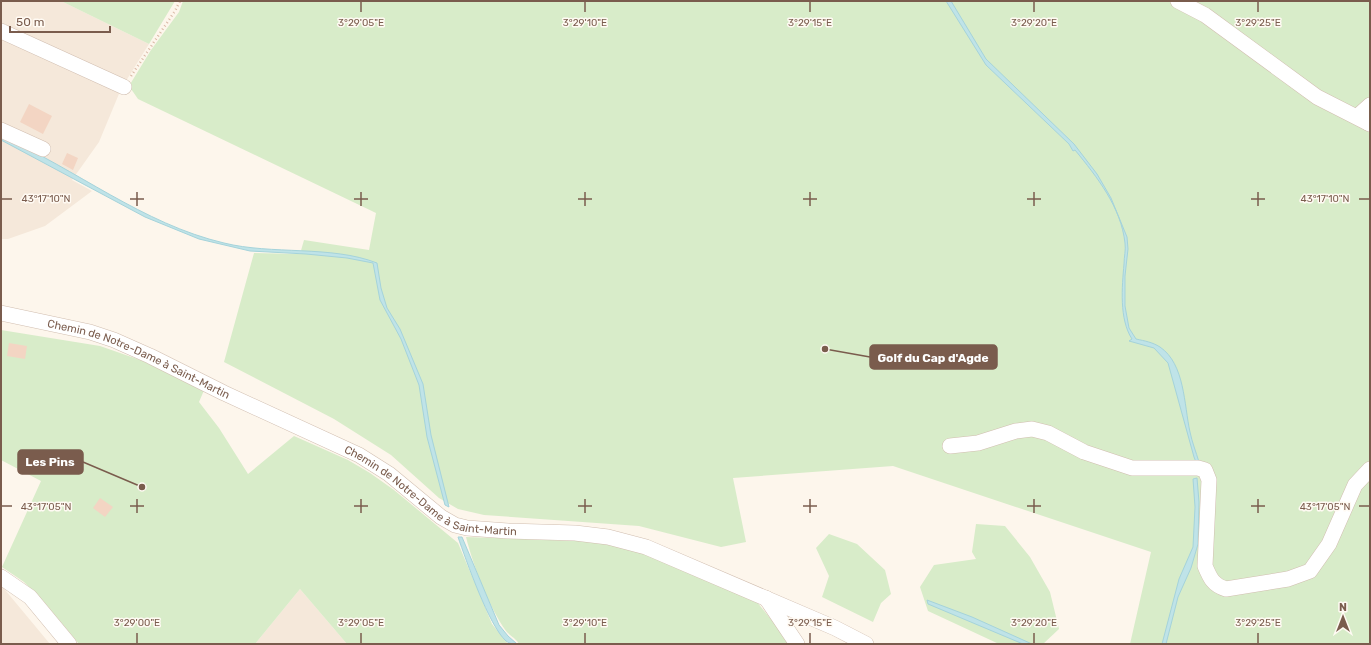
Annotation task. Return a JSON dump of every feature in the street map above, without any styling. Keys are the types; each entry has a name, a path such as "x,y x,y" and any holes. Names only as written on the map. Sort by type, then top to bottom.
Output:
{"street":[{"path":"1178,1 1205,15 1317,97 1369,124"},
{"path":"1,31 124,87"},
{"path":"1369,124 1360,114 1370,105"},
{"path":"1,130 44,149"},
{"name":"Chemin de Notre-Dame à Saint-Martin","path":"1,313 90,332 114,340 150,356 224,393 360,455 389,474 441,517 455,525 474,529 575,533 608,537 646,547 835,628 866,644"},
{"path":"950,446 978,443 1016,430 1032,429 1048,433 1084,452 1132,468 1198,468 1206,470 1209,480 1206,566 1210,579 1218,586 1226,589 1288,579 1310,571 1329,544 1355,485 1370,469"},
{"path":"1,577 30,597 69,644"},
{"path":"766,598 797,644"}],"path":[{"path":"124,87 167,24 180,1"}],"shaded area":[{"path":"1,1 61,1 149,44 121,89 99,142 72,180 92,191 45,226 8,239 1,239"},
{"path":"1,585 50,644 1,644"},
{"path":"300,589 347,644 255,644"}],"green space":[{"path":"61,1 175,1 149,44"},
{"path":"183,1 1370,1 1370,644 1130,644 1151,552 893,466 733,478 746,542 721,547 639,526 484,515 458,509 439,498 391,455 334,419 224,362 254,253 300,254 304,240 369,250 376,213 138,99 129,86 151,50 179,12"},
{"path":"1,330 100,346 163,368 205,388 199,402 219,428 248,474 294,436 348,460 370,473 394,490 458,543 492,624 508,644 347,644 300,589 255,644 79,644 44,602 24,582 2,567 41,481 1,460"},
{"path":"976,524 1005,526 1030,557 1050,592 1059,629 1043,644 999,644 928,611 920,587 934,565 976,559 972,552"},
{"path":"829,534 857,544 885,570 891,594 881,603 873,622 822,597 829,576 816,548"},
{"path":"466,537 606,542 641,550 757,602 791,644 519,644 506,631 488,598 477,573"}],"water":[{"path":"946,1 951,1 986,59 1074,144 1097,174 1111,198 1118,215 1107,193 1092,171 1075,150 1073,151 1069,144 986,65"},
{"path":"1,136 29,149 110,195 166,223 194,234 242,247 340,254 359,257 377,263 381,288 387,308 400,329 423,384 431,435 449,507 445,505 427,437 419,385 401,339 380,300 373,263 347,258 306,254 250,251 199,239 145,217 1,140"},
{"path":"1120,219 1127,237 1128,249 1125,276 1125,306 1129,328 1136,339 1160,347 1168,354 1174,364 1179,374 1190,432 1199,462 1196,462 1194,457 1168,363 1154,348 1129,341 1132,339 1125,322 1122,303 1125,251 1123,230"},
{"path":"1197,478 1199,502 1198,544 1191,568 1178,597 1166,644 1162,644 1179,579 1193,547 1195,507 1193,479"},
{"path":"458,537 462,537 499,625 517,644 506,641 492,622 466,561"},
{"path":"927,600 972,617 1032,644 1023,644 928,604"}],"building":[{"path":"29,104 52,116 43,134 20,122"},
{"path":"67,153 78,158 73,170 62,164"},
{"path":"9,343 27,346 25,359 7,356"},
{"path":"100,498 113,507 105,517 93,508"}],"place":[{"name":"Golf du Cap d'Agde","path":"825,349"},
{"name":"Les Pins","path":"142,487"}]}
